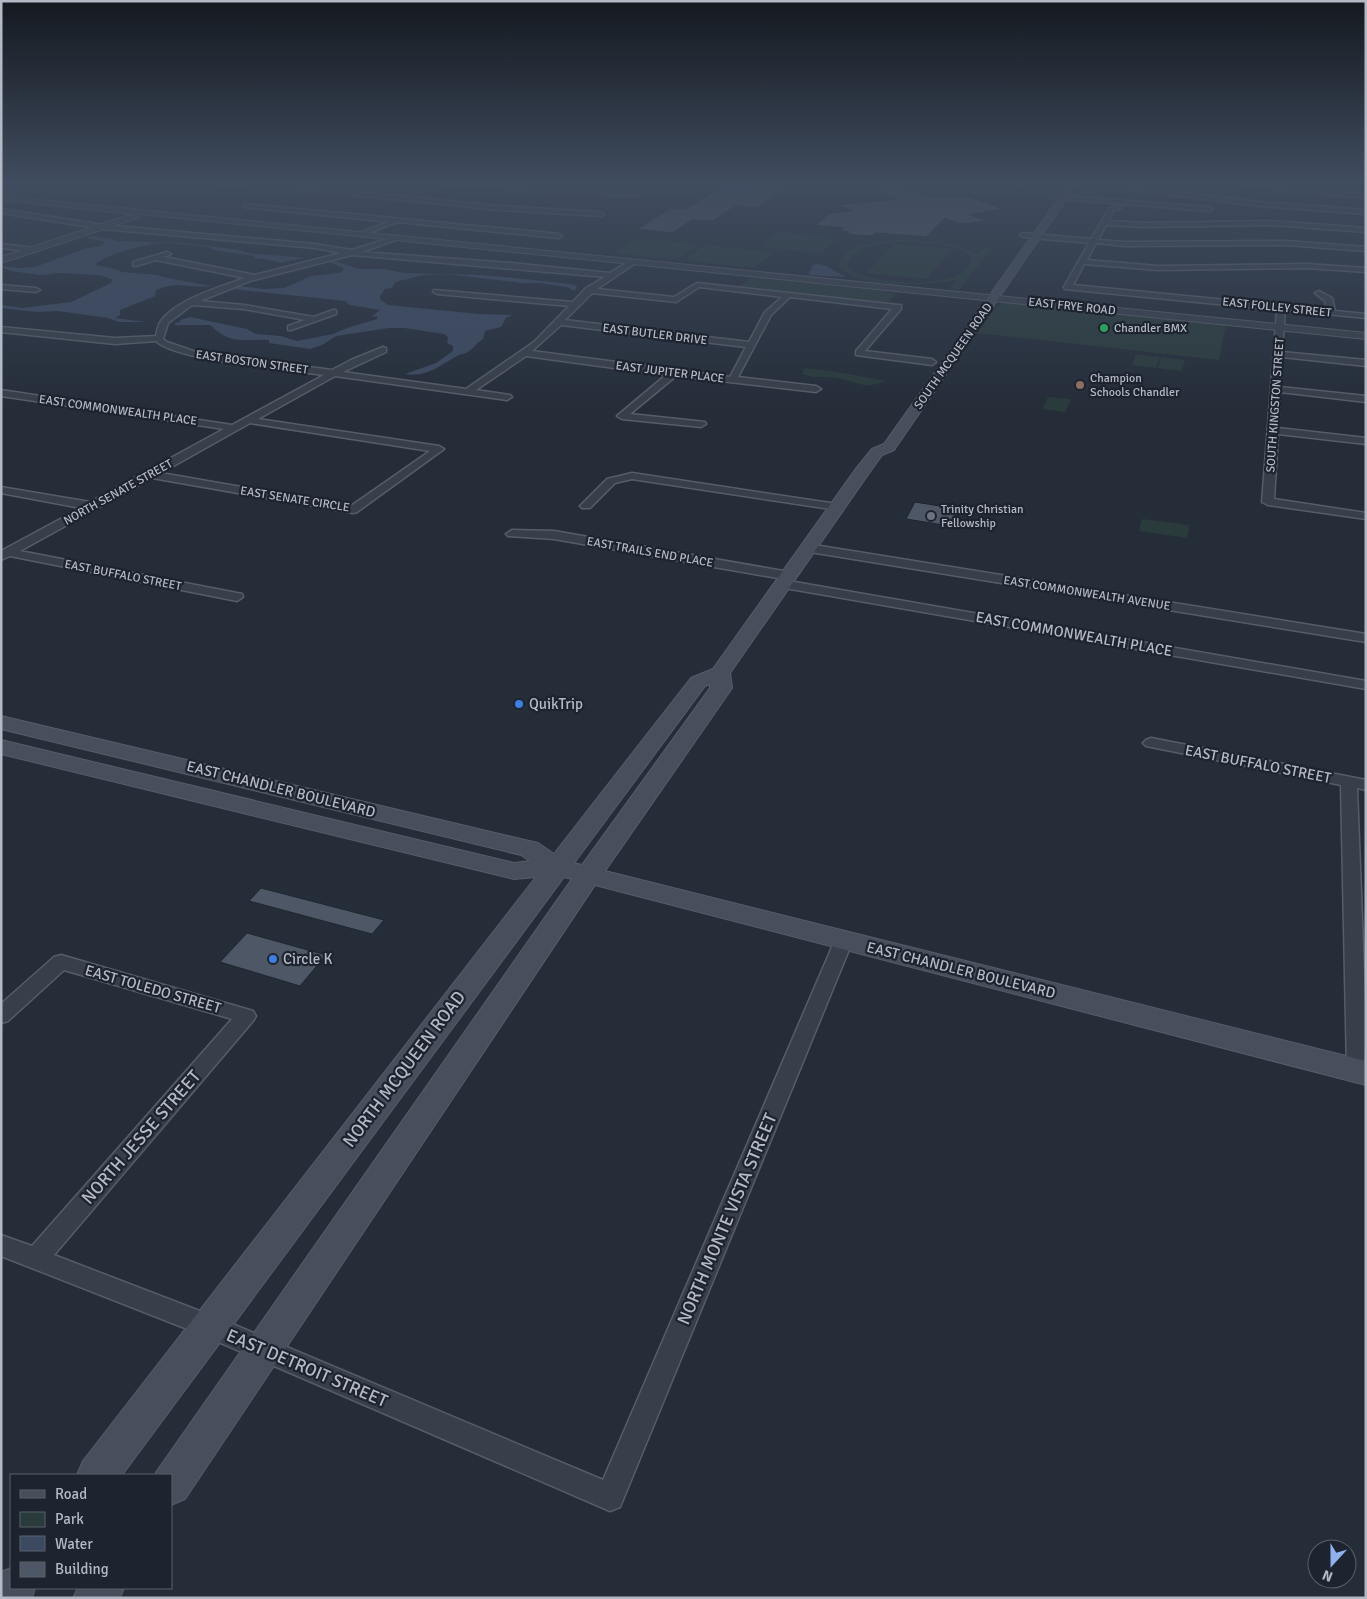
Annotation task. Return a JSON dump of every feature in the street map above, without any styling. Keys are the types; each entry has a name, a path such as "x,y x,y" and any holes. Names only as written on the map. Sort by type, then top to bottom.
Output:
{"main road":[{"name":"SOUTH MCQUEEN ROAD","path":"904,401 994,298 1024,256"},
{"name":"SOUTH MCQUEEN ROAD","path":"960,324 983,291"},
{"name":"SOUTH MCQUEEN ROAD","path":"786,580 837,508 877,445 889,447 939,360"},
{"path":"172,1484 589,875 721,688 720,673 786,580"},
{"name":"NORTH MCQUEEN ROAD","path":"98,1474 698,682 720,673"},
{"name":"EAST CHANDLER BOULEVARD","path":"1,722 529,849 556,867"},
{"name":"EAST CHANDLER BOULEVARD","path":"1,747 514,871 556,867 1361,1071"},
{"path":"102,770 125,751"}],"street":[{"path":"1,260 16,256"},
{"path":"136,264 164,256"},
{"path":"159,339 158,332 162,325 190,302 220,288 254,277 340,256"},
{"path":"398,256 611,275"},
{"name":"EAST FRYE ROAD","path":"569,256 983,291 994,298 1366,336"},
{"path":"1086,256 1083,262 1142,267 1307,266 1366,270"},
{"path":"157,258 254,277"},
{"path":"467,392 548,334 589,290 631,262"},
{"name":"EAST FOLLEY STREET","path":"1083,262 1068,287 1366,316"},
{"path":"1202,268 1212,274"},
{"path":"447,285 433,294 574,304"},
{"path":"589,290 676,300 697,285 898,307 860,353 939,360"},
{"path":"1,287 36,290"},
{"path":"1319,293 1329,300 1330,312"},
{"path":"733,380 768,314 788,295"},
{"path":"190,302 244,307 314,319"},
{"name":"SOUTH KINGSTON STREET","path":"1281,308 1268,502 1366,516"},
{"path":"291,328 333,312"},
{"name":"EAST BUTLER DRIVE","path":"559,322 751,345"},
{"name":"EAST BOSTON STREET","path":"1,329 115,341 159,339 164,344 198,355 507,397"},
{"name":"NORTH SENATE STREET","path":"4,554 333,373 383,350"},
{"name":"EAST JUPITER PLACE","path":"524,353 816,389"},
{"path":"1278,354 1366,363"},
{"path":"674,373 622,416 701,424"},
{"path":"1276,389 1366,399"},
{"name":"EAST COMMONWEALTH PLACE","path":"1,393 234,428"},
{"name":"EAST SENATE CIRCLE","path":"150,474 353,510 439,449 248,420"},
{"path":"1273,430 1366,441"},
{"path":"586,506 611,481 620,477 638,477 837,508"},
{"path":"1,490 91,506"},
{"name":"EAST TRAILS END PLACE","path":"512,534 554,535 786,580"},
{"name":"EAST COMMONWEALTH AVENUE","path":"808,548 1366,638"},
{"name":"EAST BUFFALO STREET","path":"4,554 237,597"},
{"name":"EAST COMMONWEALTH PLACE","path":"786,580 1366,685"},
{"name":"EAST BUFFALO STREET","path":"1151,743 1357,783"},
{"path":"1357,783 1361,1071"},
{"name":"NORTH MONTE VISTA STREET","path":"610,1497 844,940"},
{"name":"EAST TOLEDO STREET","path":"1,1016 61,962 246,1016"},
{"name":"NORTH JESSE STREET","path":"36,1258 246,1016"},
{"name":"EAST DETROIT STREET","path":"1,1245 209,1326 610,1497"}],"green space":[{"path":"636,256 682,256 679,258 668,259"},
{"path":"689,256 770,256 754,268 691,261 686,258"},
{"path":"843,256 852,256 849,259 848,266 870,277 902,282 920,282 936,281 960,274 972,260 969,256 986,256 959,290 950,289 956,280 929,284 894,284 862,279 848,273 839,266"},
{"path":"883,256 946,256 927,279 866,273"},
{"path":"751,277 888,291 896,294 887,303 880,303 738,287"},
{"name":"Chandler BMX","path":"1006,302 1226,324 1219,360 977,333 994,310"},
{"path":"1136,354 1160,357 1156,368 1132,365"},
{"path":"1161,357 1185,360 1182,371 1158,368"},
{"path":"804,368 886,381 866,385 837,378 802,374"},
{"path":"1048,397 1071,399 1065,412 1042,409"},
{"path":"1142,519 1189,525 1187,538 1139,531"}],"water":[{"path":"66,256 110,256 95,265 122,272 157,275 212,286 178,285 164,287 156,290 155,296 120,310 120,315 115,318 145,322 119,322 108,318 57,311 38,312 1,308 1,305 22,308 71,302 111,283 113,280 99,275 58,273 41,275 11,271 1,266 35,267"},
{"path":"251,256 305,258 280,263 254,258"},
{"path":"331,260 359,269 445,274 423,275 395,282 392,288 385,289 380,296 380,299 388,305 479,314 512,315 506,318 501,327 485,331 483,339 468,352 458,355 426,373 413,375 405,374 436,363 453,351 453,346 447,343 448,337 444,334 404,328 389,328 336,336 322,345 310,349 269,343 269,340 238,340 225,336 210,325 175,325 175,323 181,322 180,320 190,317 247,329 256,334 281,336 297,341 333,334 377,319 377,317 372,316 380,310 350,305 345,301 234,289 237,286 264,289 284,288 311,276 339,273 344,270 342,267 327,261"},
{"path":"819,264 846,277 808,275 813,265"},
{"path":"447,274 484,275 577,286 575,291 567,287 541,283 522,283"}],"building":[{"name":"Trinity Christian Fellowship","path":"915,502 958,509 950,526 906,519"},
{"name":"Circle K","path":"261,888 384,920 372,934 249,901"},
{"name":"Circle K","path":"247,933 326,955 300,986 220,962"}],"place":[{"name":"Chandler BMX","path":"1104,328"},
{"name":"Champion Schools Chandler","path":"1080,385"},
{"name":"Trinity Christian Fellowship","path":"931,516"},
{"name":"QuikTrip","path":"519,704"},
{"name":"Circle K","path":"273,959"}]}
